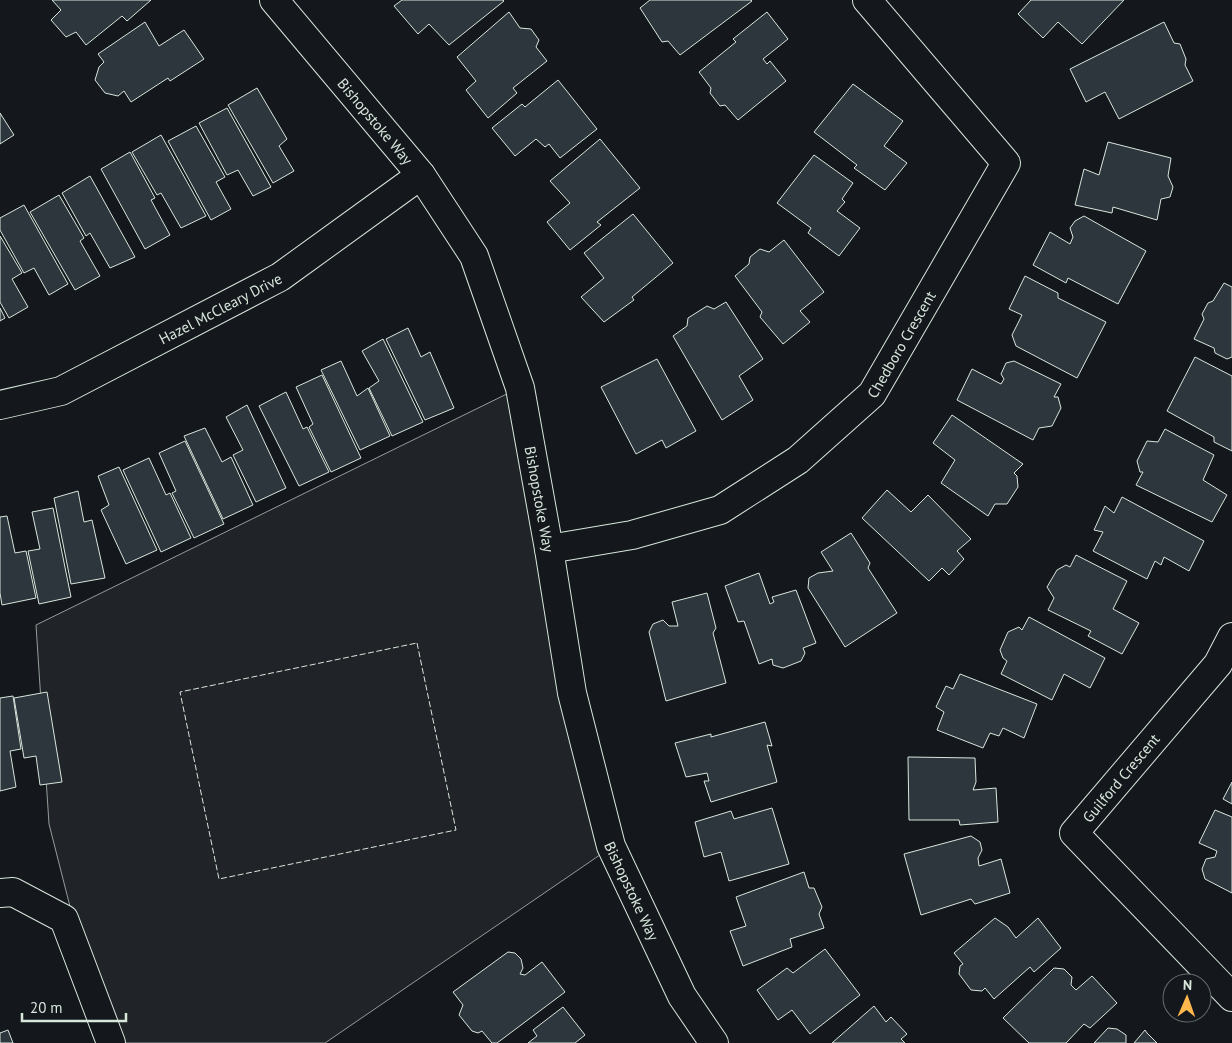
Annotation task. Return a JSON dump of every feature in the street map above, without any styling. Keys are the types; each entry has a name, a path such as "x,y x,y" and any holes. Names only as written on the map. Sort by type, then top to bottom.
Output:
{"street":[{"name":"Bishopstoke Way","path":"274,0 421,174 474,256 520,388 549,549 572,693 611,846 682,996 714,1043"},
{"name":"Chedboro Crescent","path":"549,549 632,534 720,510 798,460 872,394 949,264 1006,162 868,0"},
{"name":"Hazel McCleary Drive","path":"0,406 60,391 280,277 421,174"},
{"name":"Guilford Crescent","path":"1232,637 1218,664 1074,833 1232,997"},
{"path":"0,893 13,892 64,919 111,1043"}],"shaded area":[{"path":"521,387 613,846 325,1043 123,1043 91,989 49,824 36,625"}],"building":[{"path":"52,0 151,0 127,21 122,16 86,45 76,32 66,37 51,20 61,10"},
{"path":"402,0 504,1 449,45 429,24 418,34 394,6"},
{"path":"650,0 752,1 680,55 668,41 662,42 640,8"},
{"path":"1031,0 1124,0 1082,44 1058,22 1043,38 1018,14"},
{"path":"509,12 520,28 531,29 539,40 536,47 547,61 513,88 517,93 488,118 466,90 476,81 457,57"},
{"path":"767,12 788,39 763,59 767,64 770,61 786,81 738,120 725,105 720,106 710,93 711,88 699,72 736,42 733,39"},
{"path":"145,22 159,46 184,30 204,59 170,81 168,78 131,102 124,91 118,96 105,93 95,80 99,67 104,62 98,54"},
{"path":"1164,22 1174,43 1180,44 1186,59 1185,65 1193,81 1119,119 1105,92 1086,102 1070,69"},
{"path":"558,80 597,129 560,158 549,144 545,147 536,139 515,156 492,128 522,104 525,107"},
{"path":"853,84 903,121 884,146 907,163 885,190 854,168 857,165 814,132"},
{"path":"257,88 287,139 279,146 294,171 273,183 228,105"},
{"path":"227,108 271,187 253,196 238,170 227,175 199,123"},
{"path":"0,113 14,135 0,144"},
{"path":"196,126 225,177 216,182 231,209 211,220 168,141"},
{"path":"161,135 206,216 181,228 161,193 157,195 132,152"},
{"path":"600,139 640,188 597,222 601,225 570,250 547,222 570,203 550,181"},
{"path":"1108,142 1171,158 1168,176 1173,187 1170,197 1161,199 1157,220 1113,207 1112,213 1075,205 1084,169 1099,175"},
{"path":"130,152 155,198 151,200 170,235 145,249 101,169"},
{"path":"814,155 853,183 842,199 845,202 837,211 860,228 839,256 808,233 811,228 777,203"},
{"path":"90,176 135,257 110,268 90,233 86,236 62,193"},
{"path":"59,195 84,238 80,241 100,276 75,290 30,212"},
{"path":"24,205 68,284 49,295 34,268 24,273 0,230 0,218"},
{"path":"633,214 673,263 632,297 634,300 604,322 581,297 604,278 584,253"},
{"path":"1084,216 1146,251 1118,304 1068,278 1066,283 1033,265 1050,232 1070,244 1073,237 1070,228 1075,221"},
{"path":"0,236 22,273 12,279 28,307 9,318 0,302"},
{"path":"784,240 824,292 800,311 810,322 783,344 760,317 762,312 735,276 749,264 750,257 760,249 769,252"},
{"path":"1025,276 1058,293 1058,298 1106,322 1077,378 1016,346 1012,335 1022,315 1009,309"},
{"path":"1224,283 1232,287 1232,357 1227,359 1215,353 1214,348 1194,339 1204,319 1202,314"},
{"path":"726,302 763,359 739,376 753,400 722,420 673,336 687,326 688,318 707,306 714,309"},
{"path":"0,308 5,318 0,321"},
{"path":"408,328 421,357 430,352 454,408 425,420 386,339"},
{"path":"383,339 423,422 392,436 369,388 379,381 362,351"},
{"path":"1195,357 1232,376 1232,451 1214,442 1214,437 1167,411"},
{"path":"657,359 696,431 666,448 662,440 636,454 601,387"},
{"path":"341,361 357,396 368,388 390,436 360,450 321,370"},
{"path":"1014,361 1061,384 1054,397 1058,397 1061,408 1052,426 1039,428 1033,440 957,400 972,369 1001,384 1004,379 1001,374 1006,363"},
{"path":"322,375 361,458 331,472 309,427 313,424 296,387"},
{"path":"286,392 303,429 307,427 329,472 299,486 259,406"},
{"path":"247,405 286,488 256,502 233,455 243,450 226,417"},
{"path":"952,415 1023,464 1014,473 1017,476 1018,487 1007,504 995,504 988,516 941,483 955,460 933,443"},
{"path":"205,428 222,462 231,457 253,505 223,519 184,436"},
{"path":"1165,429 1214,455 1203,480 1227,495 1212,522 1136,485 1143,472 1140,472 1137,461 1147,441 1158,442"},
{"path":"185,441 224,524 194,538 172,493 176,491 159,453"},
{"path":"149,458 166,495 170,493 191,538 161,552 123,470"},
{"path":"119,467 157,550 126,564 101,510 109,505 98,476"},
{"path":"887,490 911,512 928,495 971,539 957,551 964,559 949,575 942,568 929,581 862,518"},
{"path":"78,491 84,522 92,520 105,578 71,584 54,498"},
{"path":"1122,497 1204,541 1189,571 1164,557 1161,565 1155,561 1147,579 1093,551 1103,532 1094,530 1105,506 1114,513"},
{"path":"53,508 71,597 39,604 28,551 40,549 32,512"},
{"path":"7,516 15,553 26,551 36,598 2,605 0,593 0,517"},
{"path":"851,533 870,563 868,568 897,613 845,647 808,588 809,578 818,573 833,571 821,552"},
{"path":"1076,555 1127,581 1113,609 1139,623 1122,654 1088,636 1091,631 1048,610 1054,598 1047,587 1057,570 1066,565 1070,567"},
{"path":"759,573 770,604 774,602 772,597 796,590 816,643 803,648 805,653 801,661 783,668 773,665 772,659 759,664 744,621 738,622 725,586"},
{"path":"707,593 716,628 713,633 726,683 666,701 649,632 653,624 663,620 669,626 678,626 672,602"},
{"path":"1029,617 1105,658 1090,688 1064,674 1052,700 1001,674 1007,661 1003,658 1000,650 1008,632 1019,627 1022,630"},
{"path":"960,674 1037,704 1024,738 1003,728 999,736 990,733 983,748 937,730 944,712 936,707 946,686 953,689"},
{"path":"47,692 62,782 40,785 36,756 24,758 14,698"},
{"path":"13,696 21,749 10,751 16,787 0,791 0,698"},
{"path":"765,722 772,746 767,745 777,782 711,802 704,781 709,781 707,773 686,777 675,743 711,734 711,737"},
{"path":"908,757 975,758 976,782 973,790 996,788 998,822 960,825 959,820 909,820"},
{"path":"1232,782 1232,804 1223,799"},
{"path":"772,808 789,864 729,881 721,852 704,857 695,822 731,811 734,819"},
{"path":"1215,810 1232,817 1232,893 1205,879 1202,869 1206,859 1215,857 1217,851 1199,843"},
{"path":"971,836 980,842 982,850 978,858 979,866 1001,859 1010,893 975,904 971,899 921,915 904,854"},
{"path":"804,872 809,888 814,888 822,907 819,914 824,928 790,939 792,947 743,966 730,931 746,926 736,897"},
{"path":"995,918 1008,927 1016,938 1038,918 1061,948 1034,972 1030,967 994,999 985,988 982,991 971,990 959,974 960,966 963,964 954,953"},
{"path":"825,949 860,995 810,1034 792,1010 778,1020 757,990 787,968 793,973"},
{"path":"508,952 515,953 521,959 523,968 520,974 525,975 542,962 565,992 497,1043 492,1043 482,1031 478,1033 472,1031 459,1015 463,1005 453,992"},
{"path":"1054,968 1064,969 1072,977 1071,985 1076,990 1092,976 1117,1003 1090,1028 1084,1024 1066,1043 1029,1043 1003,1018"},
{"path":"874,1006 886,1022 891,1017 907,1034 901,1039 905,1043 832,1043"},
{"path":"563,1007 585,1035 575,1043 528,1043 537,1036 533,1030"},
{"path":"1108,1028 1117,1029 1126,1035 1126,1043 1094,1043"},
{"path":"8,1030 13,1043 0,1043 0,1033"},
{"path":"1145,1030 1147,1033 1157,1043 1134,1043"}],"fence":[{"path":"417,643 456,830 219,879 180,692 417,643"}]}
